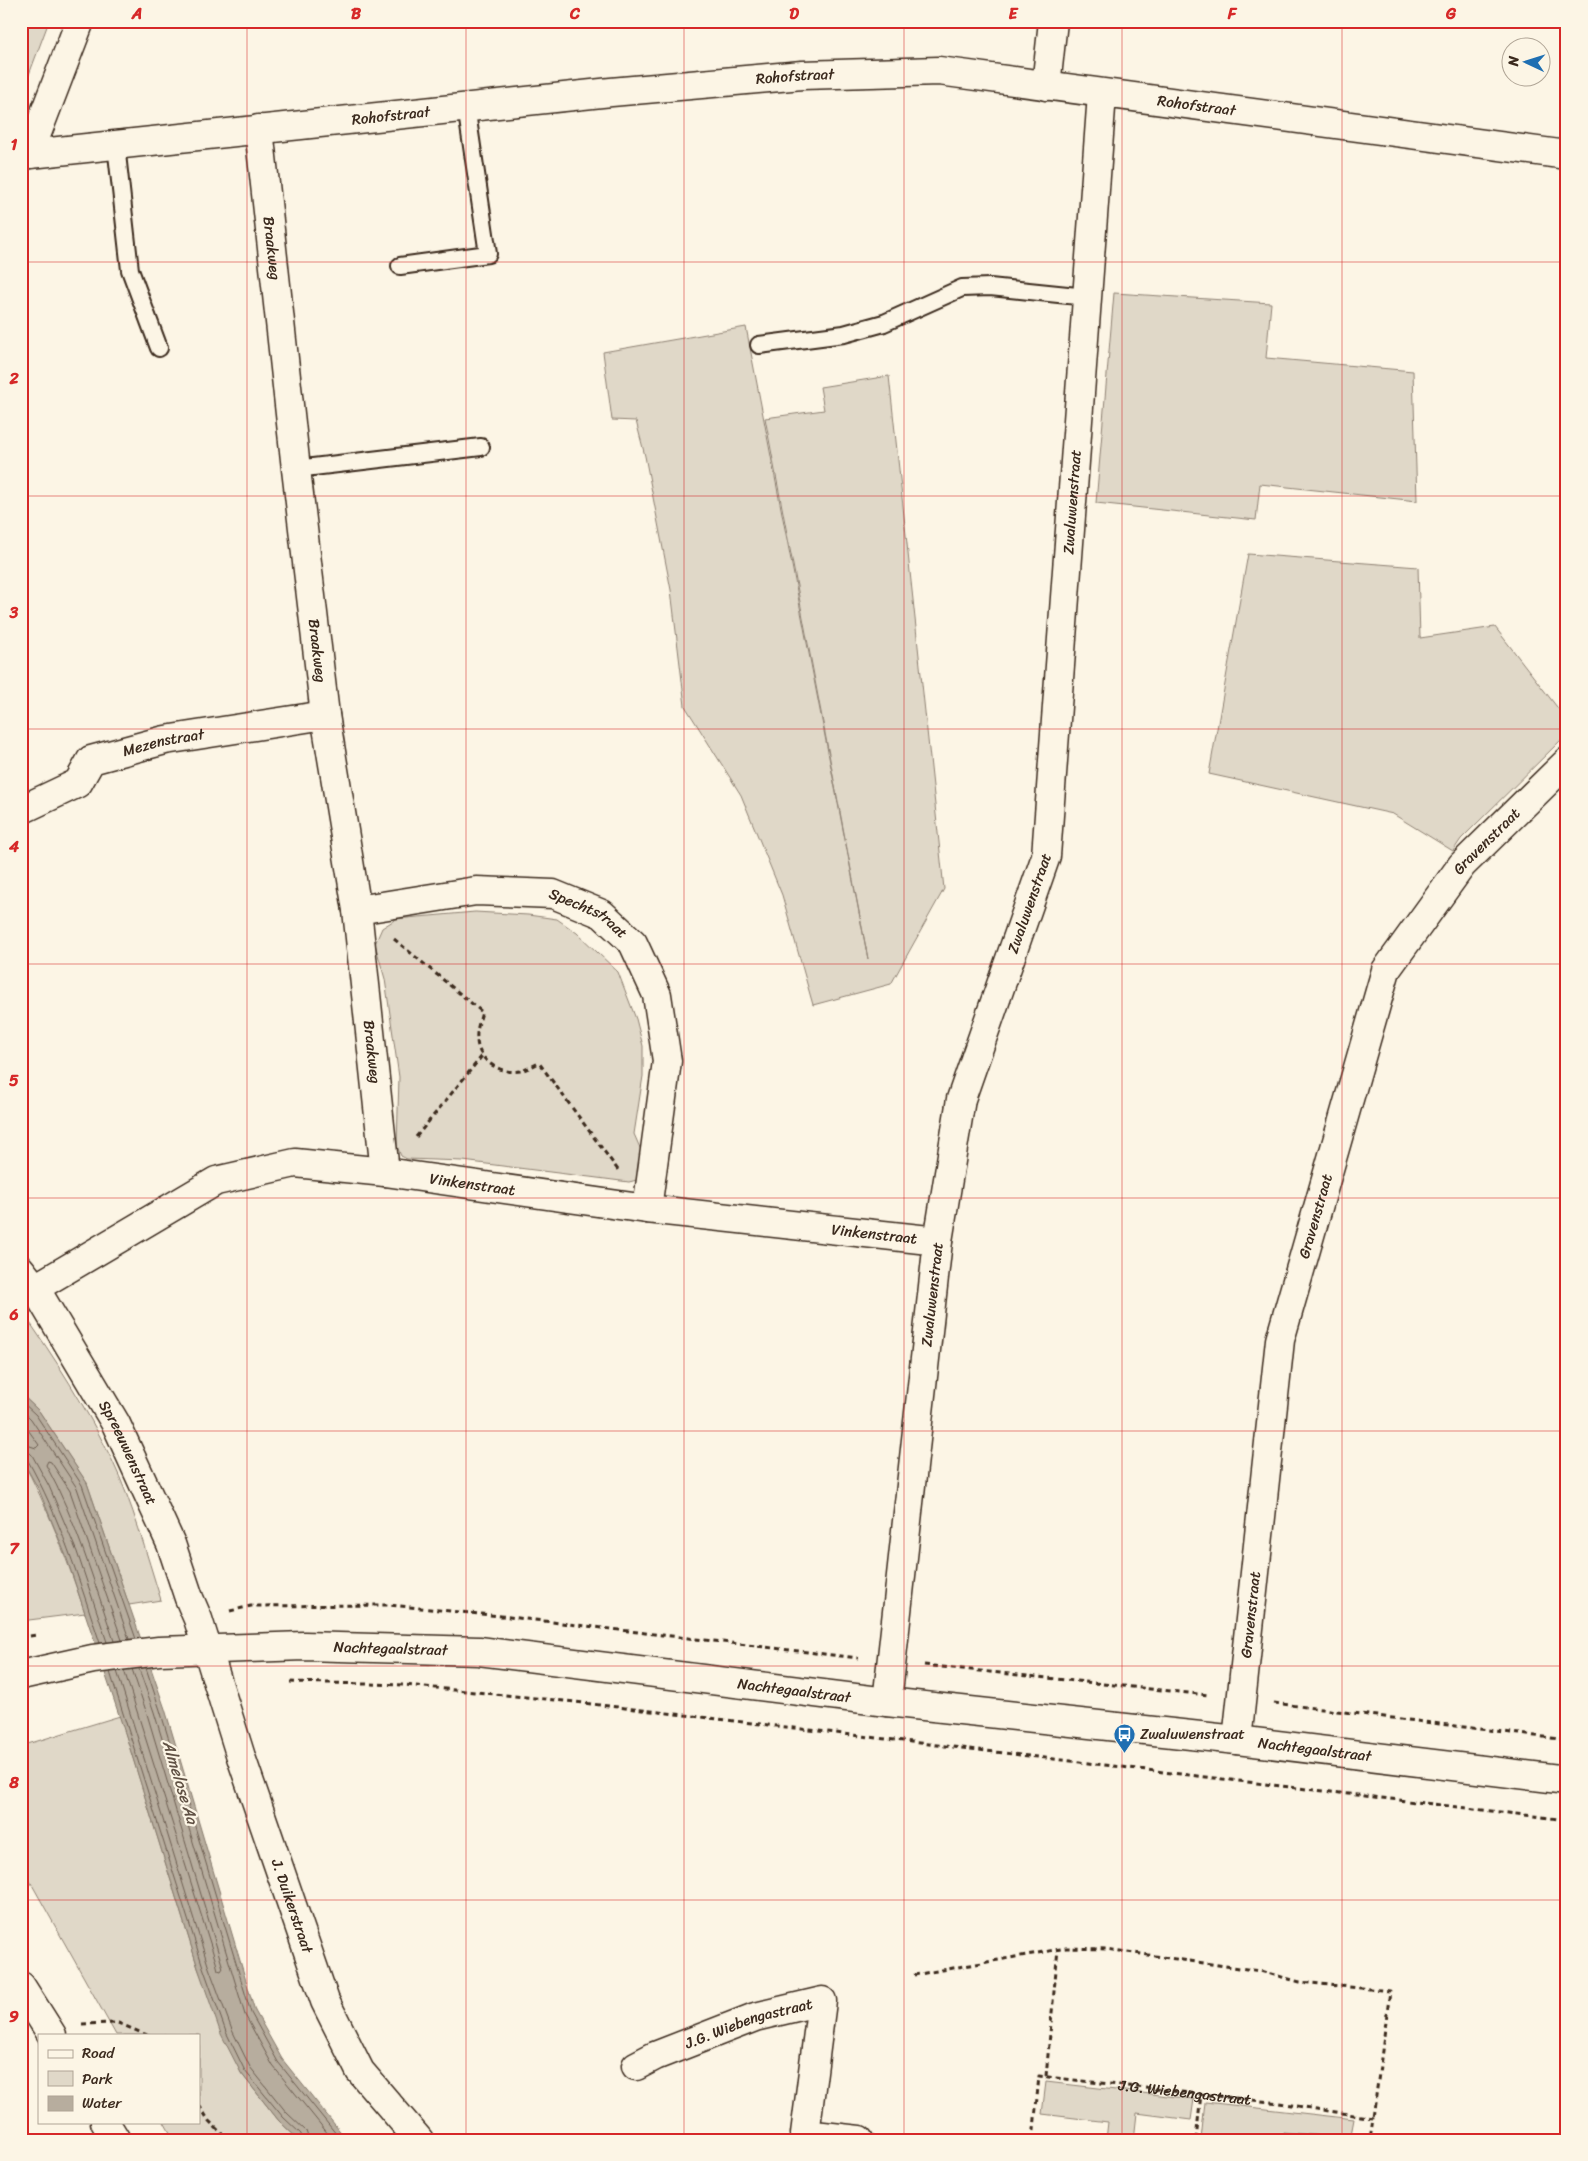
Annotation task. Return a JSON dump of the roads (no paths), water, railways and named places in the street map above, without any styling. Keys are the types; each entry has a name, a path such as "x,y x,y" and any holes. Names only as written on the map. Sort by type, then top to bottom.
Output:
{"street":[{"path":"25,155 80,21"},
{"path":"1046,86 1053,21"},
{"name":"Rohofstraat","path":"25,155 466,106 802,75 939,71 1567,155"},
{"name":"Zwaluwenstraat","path":"887,1702 938,1241 961,1099 1046,856 1102,94"},
{"name":"Braakweg","path":"259,129 325,715 357,910 385,1172"},
{"name":"Mezenstraat","path":"21,810 78,783 91,760 165,740 325,715"},
{"name":"Gravenstraat","path":"1237,1740 1280,1340 1386,970 1462,865 1567,762"},
{"name":"Spechtstraat","path":"357,910 476,892 553,894 602,914 633,943 656,994 667,1061 647,1209"},
{"name":"Vinkenstraat","path":"28,1279 216,1181 295,1163 385,1172 647,1209 938,1241"},
{"name":"Spreeuwenstraat","path":"28,1279 116,1424 172,1544 189,1598 198,1619 206,1649"},
{"name":"Nachtegaalstraat","path":"21,1675 93,1659 159,1651 304,1646 479,1651 887,1702 1237,1740 1567,1780"},
{"name":"J. Duikerstraat","path":"206,1649 324,2001 360,2070 419,2140"},
{"path":"21,1986 49,2030"},
{"name":"J.G. Wiebengastraat","path":"636,2066 755,2016 822,2001 804,2137 859,2140"},
{"path":"106,2124 116,2140"}],"lane":[{"path":"400,266 488,254 466,106"},
{"path":"116,145 130,270 159,348"},
{"path":"759,345 852,332 884,323 962,288 990,287 1087,297"},
{"path":"296,469 481,447"}],"water":[{"name":"Almelose Aa","path":"21,1394 39,1411 87,1483 165,1709 255,2011 282,2059 347,2140 299,2140 279,2121 241,2073 221,2034 198,1968 126,1736 66,1556 39,1490 21,1458"}],"place":[{"name":"Zwaluwenstraat","path":"1124,1753"}]}
